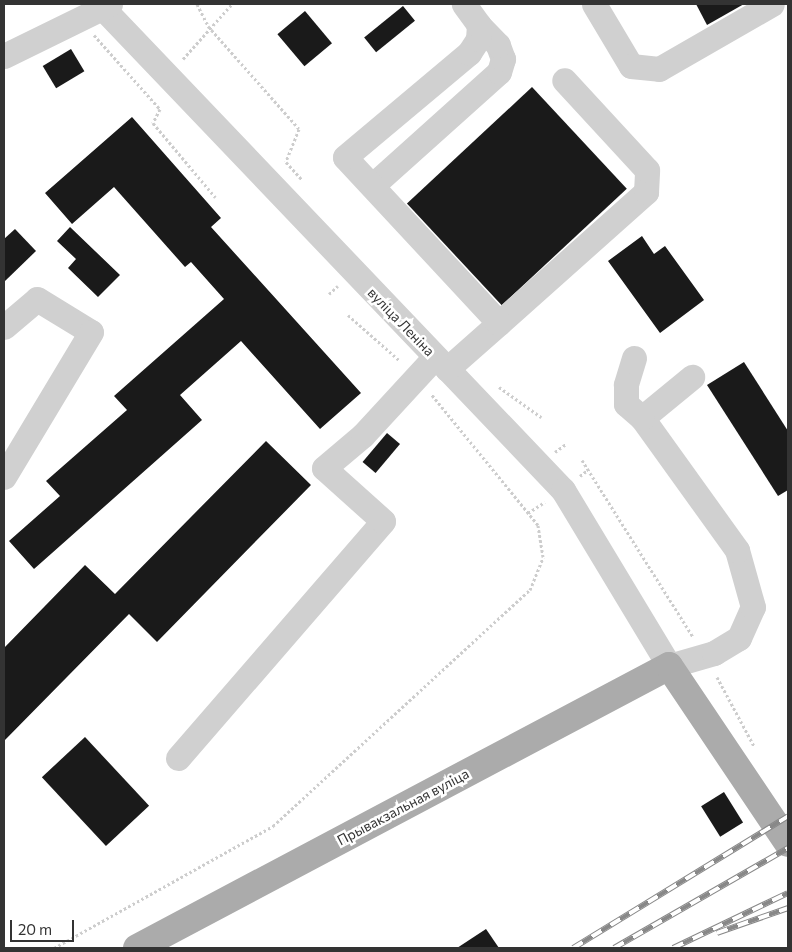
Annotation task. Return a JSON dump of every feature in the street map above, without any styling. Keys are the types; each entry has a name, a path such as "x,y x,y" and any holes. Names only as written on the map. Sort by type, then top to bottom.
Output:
{"main road":[{"path":"670,666 788,843"},
{"name":"Прывакзальная вуліца","path":"137,948 670,666"}],"street":[{"path":"372,184 499,72 504,60 498,45 479,25 464,4"},
{"path":"594,4 631,66 659,69 772,4"},
{"path":"4,56 104,5"},
{"name":"вуліца Леніна","path":"104,5 562,490 670,666"},
{"path":"479,25 478,39 469,53 345,157 499,323"},
{"path":"178,758 383,521 324,468 363,435 417,377 441,363 499,323 646,192 647,170 564,80"},
{"path":"4,327 37,299 91,332 4,477"},
{"path":"634,358 626,385 626,404 642,418 737,550 753,607 739,638 706,656 670,666"},
{"path":"642,418 692,377"}],"path":[{"path":"197,4 208,26 299,128 286,162 306,184"},
{"path":"208,26 232,4"},
{"path":"79,19 160,109 153,123 215,197"},
{"path":"54,948 274,826 530,590 543,557 538,525 417,377 348,315"},
{"path":"492,382 541,417"},
{"path":"582,460 706,656 756,749"}],"building":[{"path":"696,4 744,4 707,25"},
{"path":"403,6 415,21 376,52 364,37"},
{"path":"305,11 332,43 304,66 277,34"},
{"path":"71,49 84,71 56,88 43,66"},
{"path":"532,87 627,189 502,305 407,204"},
{"path":"132,117 221,218 211,227 361,393 320,429 241,341 180,395 202,420 34,569 9,541 60,496 46,481 127,410 114,396 224,299 191,262 185,267 114,187 72,224 45,193"},
{"path":"70,227 120,275 98,297 68,268 76,259 57,241"},
{"path":"15,229 36,251 4,282 4,239"},
{"path":"642,236 654,254 665,246 704,300 660,333 608,261"},
{"path":"744,362 788,431 788,490 778,496 707,385"},
{"path":"387,433 400,444 376,473 363,462"},
{"path":"266,441 311,485 157,642 129,614 4,741 4,648 85,565 115,594"},
{"path":"85,737 149,806 106,846 42,777"},
{"path":"724,792 743,823 720,837 701,806"},
{"path":"486,929 499,948 457,948"}],"railway":[{"path":"573,948 788,816"},
{"path":"614,948 788,848"},
{"path":"673,948 788,893"},
{"path":"717,933 788,908"}]}
